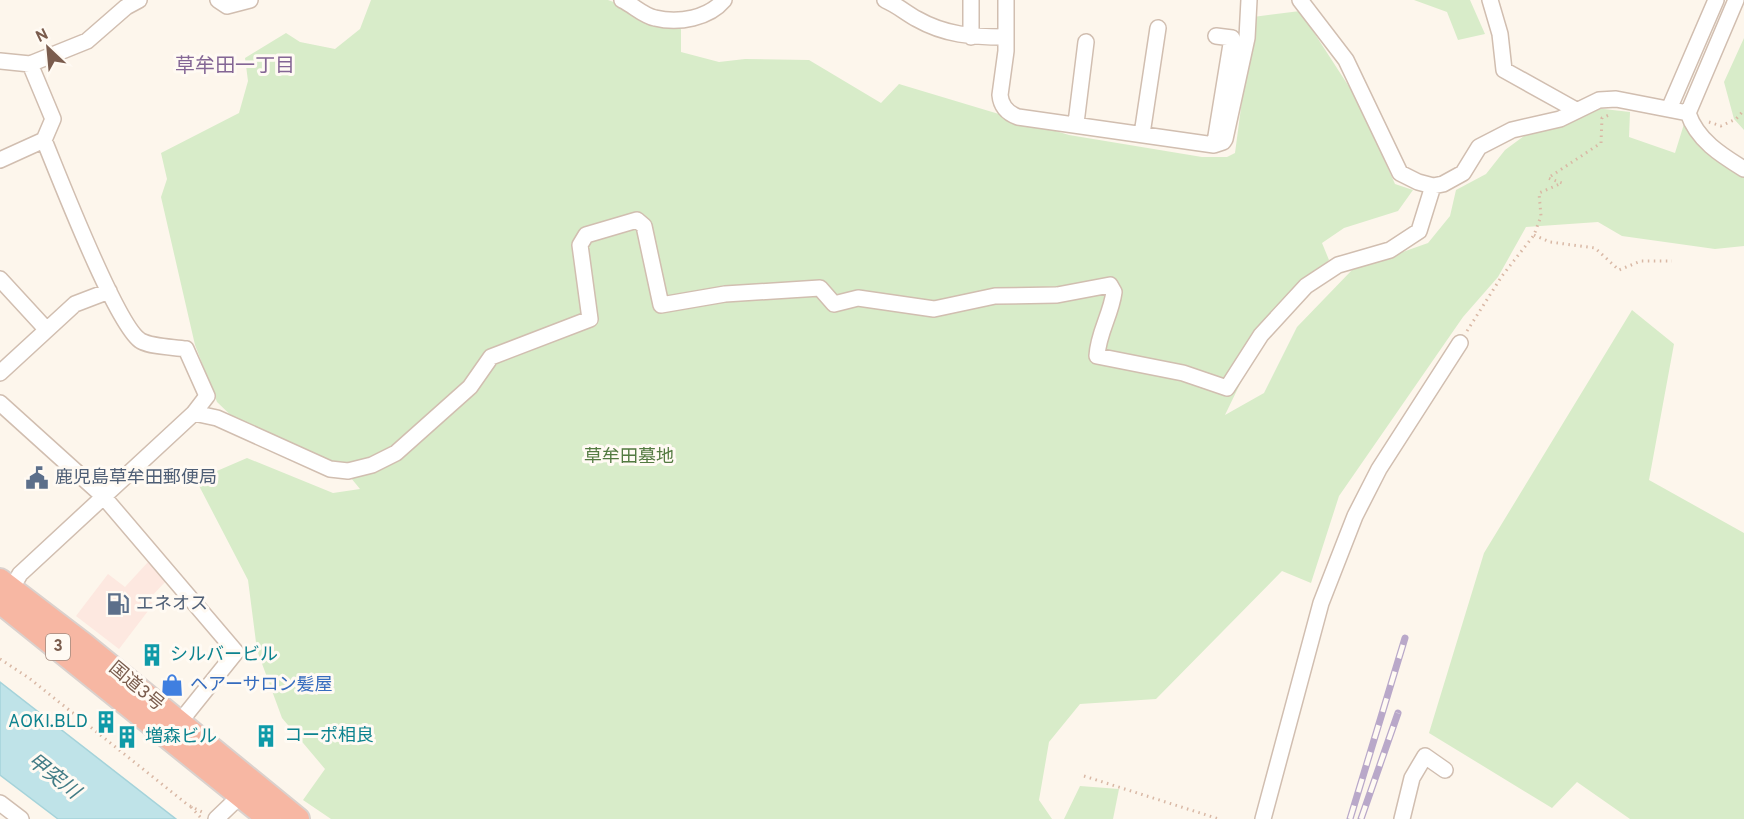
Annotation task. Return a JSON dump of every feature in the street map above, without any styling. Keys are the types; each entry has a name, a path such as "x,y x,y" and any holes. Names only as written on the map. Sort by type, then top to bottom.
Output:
{"highway":[{"name":"国道3号","path":"3,597 179,723 298,819"},
{"name":"国道3号","path":"3,597 269,819"}],"street":[{"path":"0,61 30,64 87,41 126,7 139,0"},
{"path":"218,0 227,6 250,0"},
{"path":"622,0 653,18 670,20 706,16 724,0"},
{"path":"885,0 938,28 971,37 1004,36"},
{"path":"971,0 971,37"},
{"path":"1006,0 1004,36 1006,51 1000,95 1003,107 1018,117 1076,123 1214,145 1226,139 1247,38 1249,0"},
{"path":"1300,0 1346,60 1400,173 1433,186 1463,173 1479,147 1512,130 1560,119 1599,100 1616,99 1688,113"},
{"path":"1490,0 1500,34 1504,70 1576,110"},
{"path":"1669,109 1716,0"},
{"path":"1736,0 1688,113 1693,128 1717,151 1744,169"},
{"path":"1142,134 1158,28"},
{"path":"1214,145 1232,38 1216,36"},
{"path":"1076,123 1086,42"},
{"path":"0,160 44,140 53,119 30,64"},
{"path":"3,597 20,574 194,413 207,396 186,349 142,342 133,333 109,291 44,140"},
{"path":"194,413 217,418 330,469 348,471 372,465 396,453 462,394 491,357 591,319 580,245 586,235 638,219 644,226 661,305 725,294 820,288 834,304 858,298 934,309 995,296 1057,295 1110,285 1114,292 1113,303 1098,339 1097,356 1183,373 1227,388 1261,335 1306,286 1338,265 1390,250 1419,231 1433,186"},
{"path":"0,279 46,329"},
{"path":"0,373 75,304 109,291"},
{"path":"1263,819 1321,603 1355,516 1379,469 1460,343"},
{"path":"0,403 103,496 236,651 179,723"},
{"path":"1402,819 1412,778 1425,756 1445,770"},
{"path":"214,819 240,796"},
{"path":"0,803 21,819"}],"path":[{"path":"1688,113 1721,126 1736,119 1744,110"},
{"path":"1460,343 1502,276 1534,235 1541,216 1539,193 1562,183 1548,178 1601,142 1602,117 1611,114"},
{"path":"1534,235 1551,242 1595,248 1619,270 1641,261 1671,261"},
{"path":"0,658 38,685 203,819"},
{"path":"1084,776 1219,819"},
{"path":"188,805 214,819"}],"shaded area":[{"name":"エネオス","path":"149,561 166,581 149,599 152,602 151,607 119,649 76,616 108,574 125,587"}],"green space":[{"name":"草牟田墓地","path":"371,0 608,0 619,4 646,23 681,29 681,52 719,62 745,59 809,60 881,103 899,84 1069,135 1202,157 1227,157 1235,153 1253,17 1300,11 1357,99 1395,184 1413,190 1398,211 1344,228 1322,243 1329,260 1277,307 1225,415 1264,393 1297,327 1352,270 1428,243 1450,216 1456,190 1486,174 1505,150 1524,136 1595,108 1630,112 1629,137 1675,153 1684,124 1725,163 1744,174 1744,246 1715,249 1622,236 1598,222 1526,227 1498,277 1463,317 1339,496 1311,583 1282,571 1156,699 1080,704 1049,742 1039,800 1052,819 331,819 303,800 325,769 282,718 257,650 248,580 196,480 247,458 333,493 360,489 342,467 242,426 217,402 195,345 161,197 167,179 161,153 239,113 248,81 245,58 286,33 300,42 335,49 360,29"},
{"path":"1414,0 1470,0 1485,34 1458,40 1447,12"},
{"path":"1744,38 1744,130 1734,119 1724,82"},
{"path":"1632,310 1674,344 1649,480 1744,533 1744,819 1630,819 1577,782 1552,808 1429,733 1484,553"},
{"path":"1080,786 1119,789 1113,819 1064,819"}],"water":[{"name":"甲突川","path":"0,682 176,819 58,819 0,775"}],"railway":[{"path":"1350,819 1405,638"},
{"path":"1361,819 1398,713"}],"place":[{"name":"鹿児島草牟田郵便局","path":"37,478"},
{"name":"エネオス","path":"118,604"},
{"name":"シルバービル","path":"152,655"},
{"name":"ヘアーサロン髪屋","path":"172,685"},
{"name":"AOKI.BLD","path":"106,722"},
{"name":"コーポ相良","path":"266,736"},
{"name":"増森ビル","path":"127,737"}],"district":[{"name":"草牟田一丁目","path":"235,67"}]}
